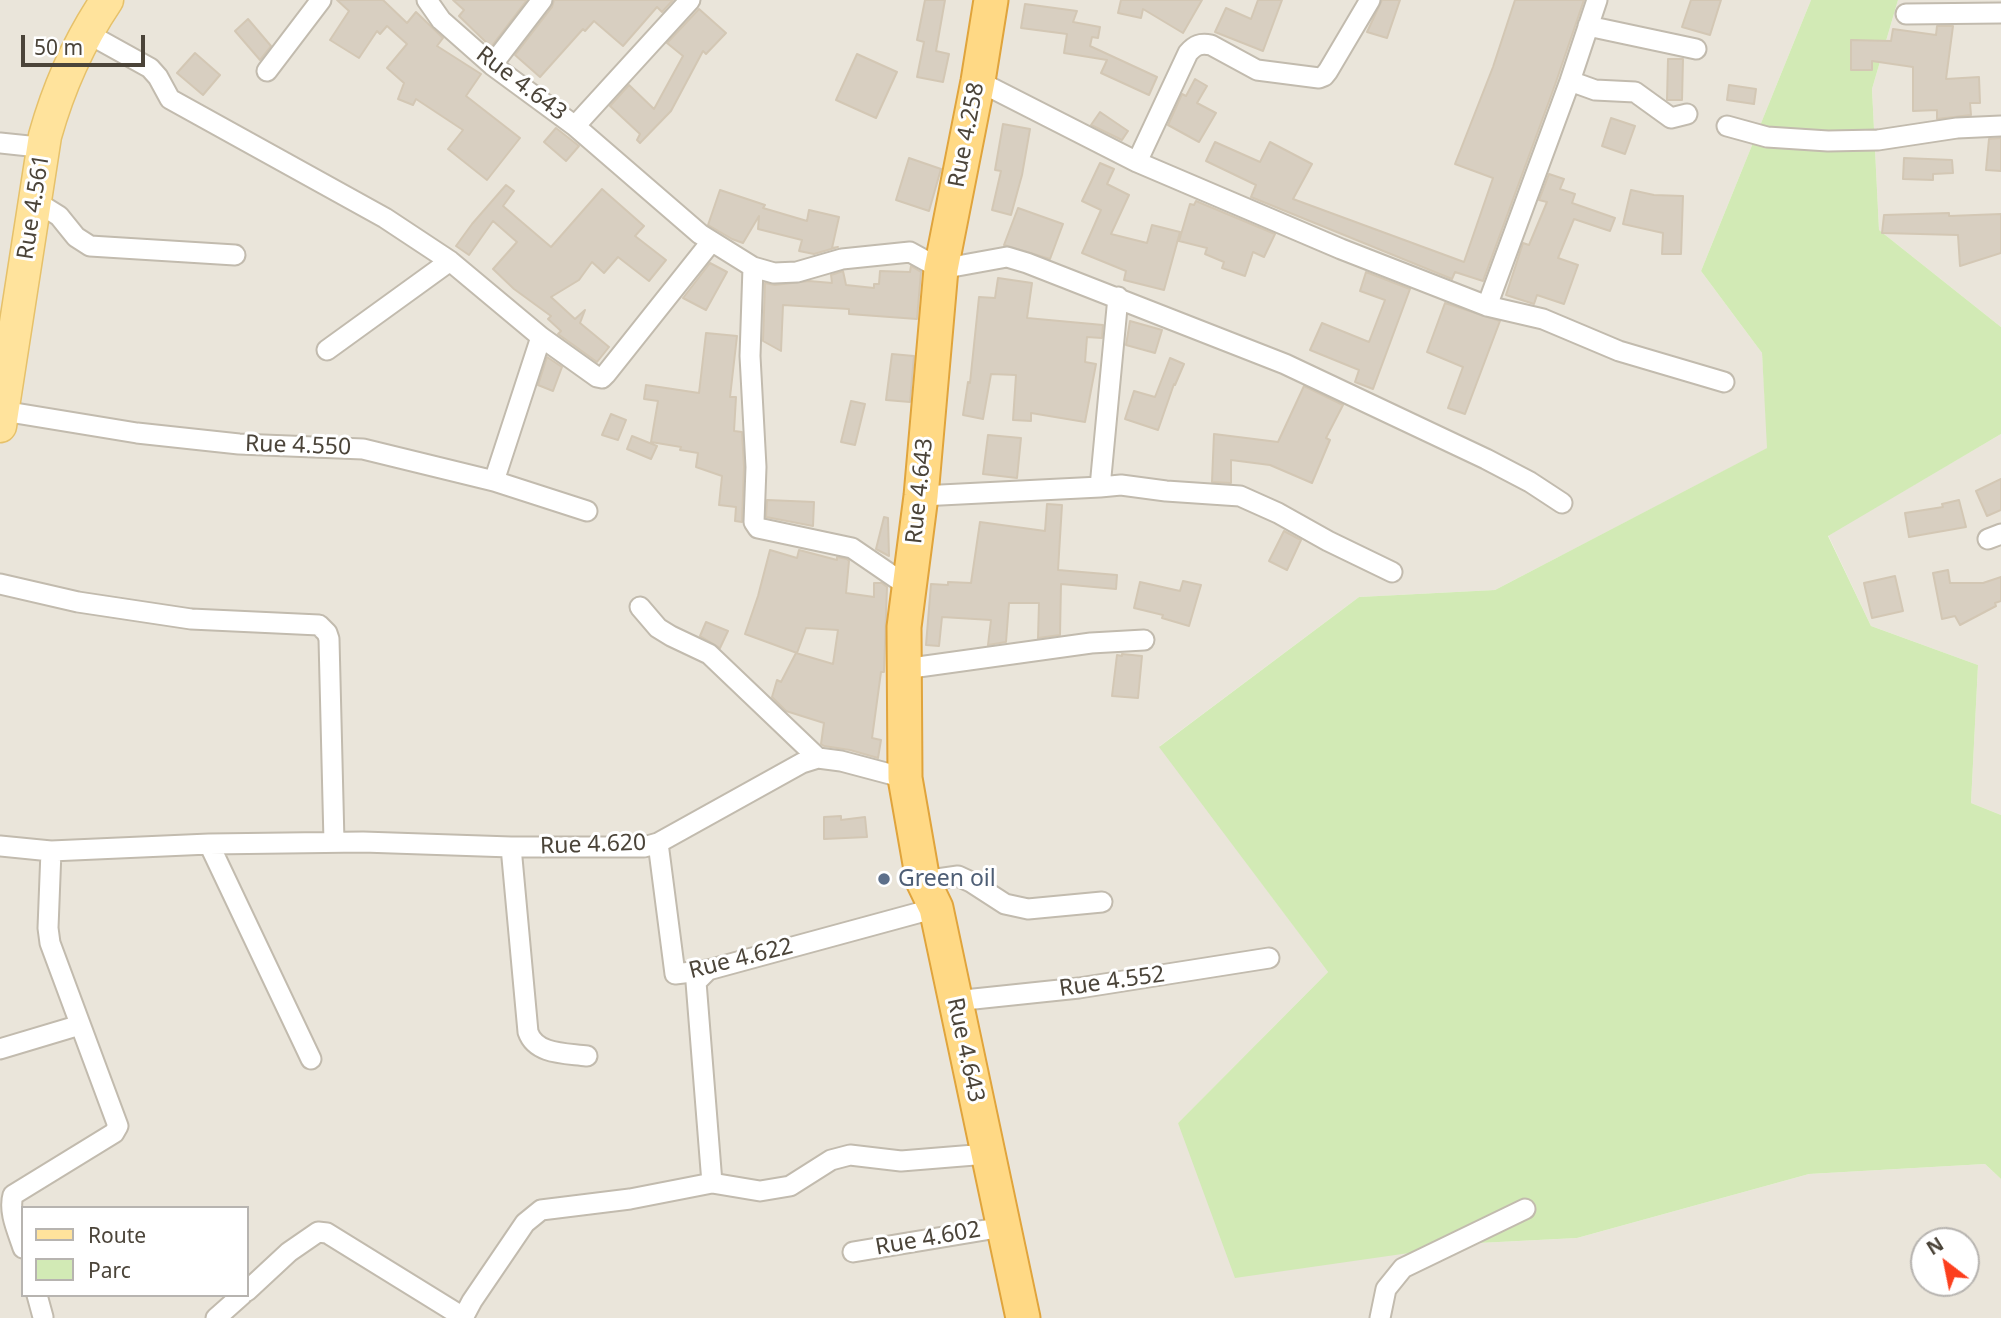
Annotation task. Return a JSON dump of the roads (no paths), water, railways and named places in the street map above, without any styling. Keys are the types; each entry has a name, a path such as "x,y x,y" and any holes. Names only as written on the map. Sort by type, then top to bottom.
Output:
{"highway":[{"name":"Rue 4.258","path":"941,270 978,81 990,0"},
{"name":"Rue 4.643","path":"941,270 920,496 904,627 905,778 955,1001 1020,1317"}],"main road":[{"path":"0,314 14,144 50,62 84,0"},
{"name":"Rue 4.561","path":"1,419 45,136 56,96 85,32 107,0"}],"street":[{"path":"267,71 321,0"},
{"name":"Rue 4.643","path":"427,0 441,20 492,65 575,125 711,242 753,267 774,273 797,272 842,259 910,252 941,270"},
{"path":"492,65 542,0"},
{"path":"575,125 690,0"},
{"path":"1137,162 1188,53 1194,47 1211,45 1266,73 1318,78 1328,71 1370,0"},
{"path":"1487,306 1597,0"},
{"path":"1906,15 2001,13"},
{"path":"1588,26 1696,49"},
{"path":"85,32 150,68 170,99 384,218 450,261 541,337 597,377 602,378 711,242"},
{"path":"978,81 1137,162 1341,249 1487,306 1543,319 1619,351 1724,382"},
{"path":"1570,81 1595,90 1635,92 1671,118 1687,114"},
{"path":"1727,126 1767,136 1828,141 1878,140 1957,128 2001,126"},
{"path":"35,201 59,216 76,237 90,246 234,255"},
{"path":"941,270 1007,257 1118,298 1298,370 1486,459 1530,482 1562,503"},
{"path":"327,350 450,261"},
{"path":"753,267 750,356 756,467 754,522 758,528 852,548 909,587"},
{"path":"1100,487 1118,298"},
{"path":"494,481 541,337"},
{"name":"Rue 4.550","path":"1,419 239,444 363,449 494,481 587,511"},
{"path":"920,496 1121,485 1240,496 1392,572"},
{"path":"0,584 78,602 191,619 319,625 323,628 329,639 334,842"},
{"path":"640,607 658,628 709,654 818,758 841,761 905,778"},
{"path":"904,669 1091,643 1144,640"},
{"name":"Rue 4.620","path":"587,1056 542,1049 532,1043 528,1032 511,847 645,847 658,843 802,763 818,758"},
{"path":"0,846 51,851 334,842 511,847"},
{"name":"Rue 4.622","path":"658,843 675,974 708,970 929,894 958,876 971,881 1005,904 1028,909 1102,902"},
{"path":"209,844 311,1059"},
{"path":"21,1241 12,1212 13,1195 114,1133 118,1126 50,943 48,928 51,851"},
{"name":"Rue 4.552","path":"955,1001 1079,988 1269,958"},
{"path":"708,970 696,982 712,1183"},
{"path":"0,1049 80,1025"},
{"path":"248,1290 289,1252 318,1232 327,1233 463,1317 525,1223 541,1210 630,1199 712,1183 760,1191 790,1186 831,1160 850,1155 901,1161 987,1154"},
{"path":"1380,1318 1386,1289 1403,1268 1525,1209"},
{"name":"Rue 4.602","path":"853,1252 1003,1227"},
{"path":"38,1297 43,1317"},
{"path":"216,1318 240,1297"}],"place":[{"name":"Green oil","path":"884,879"}]}
